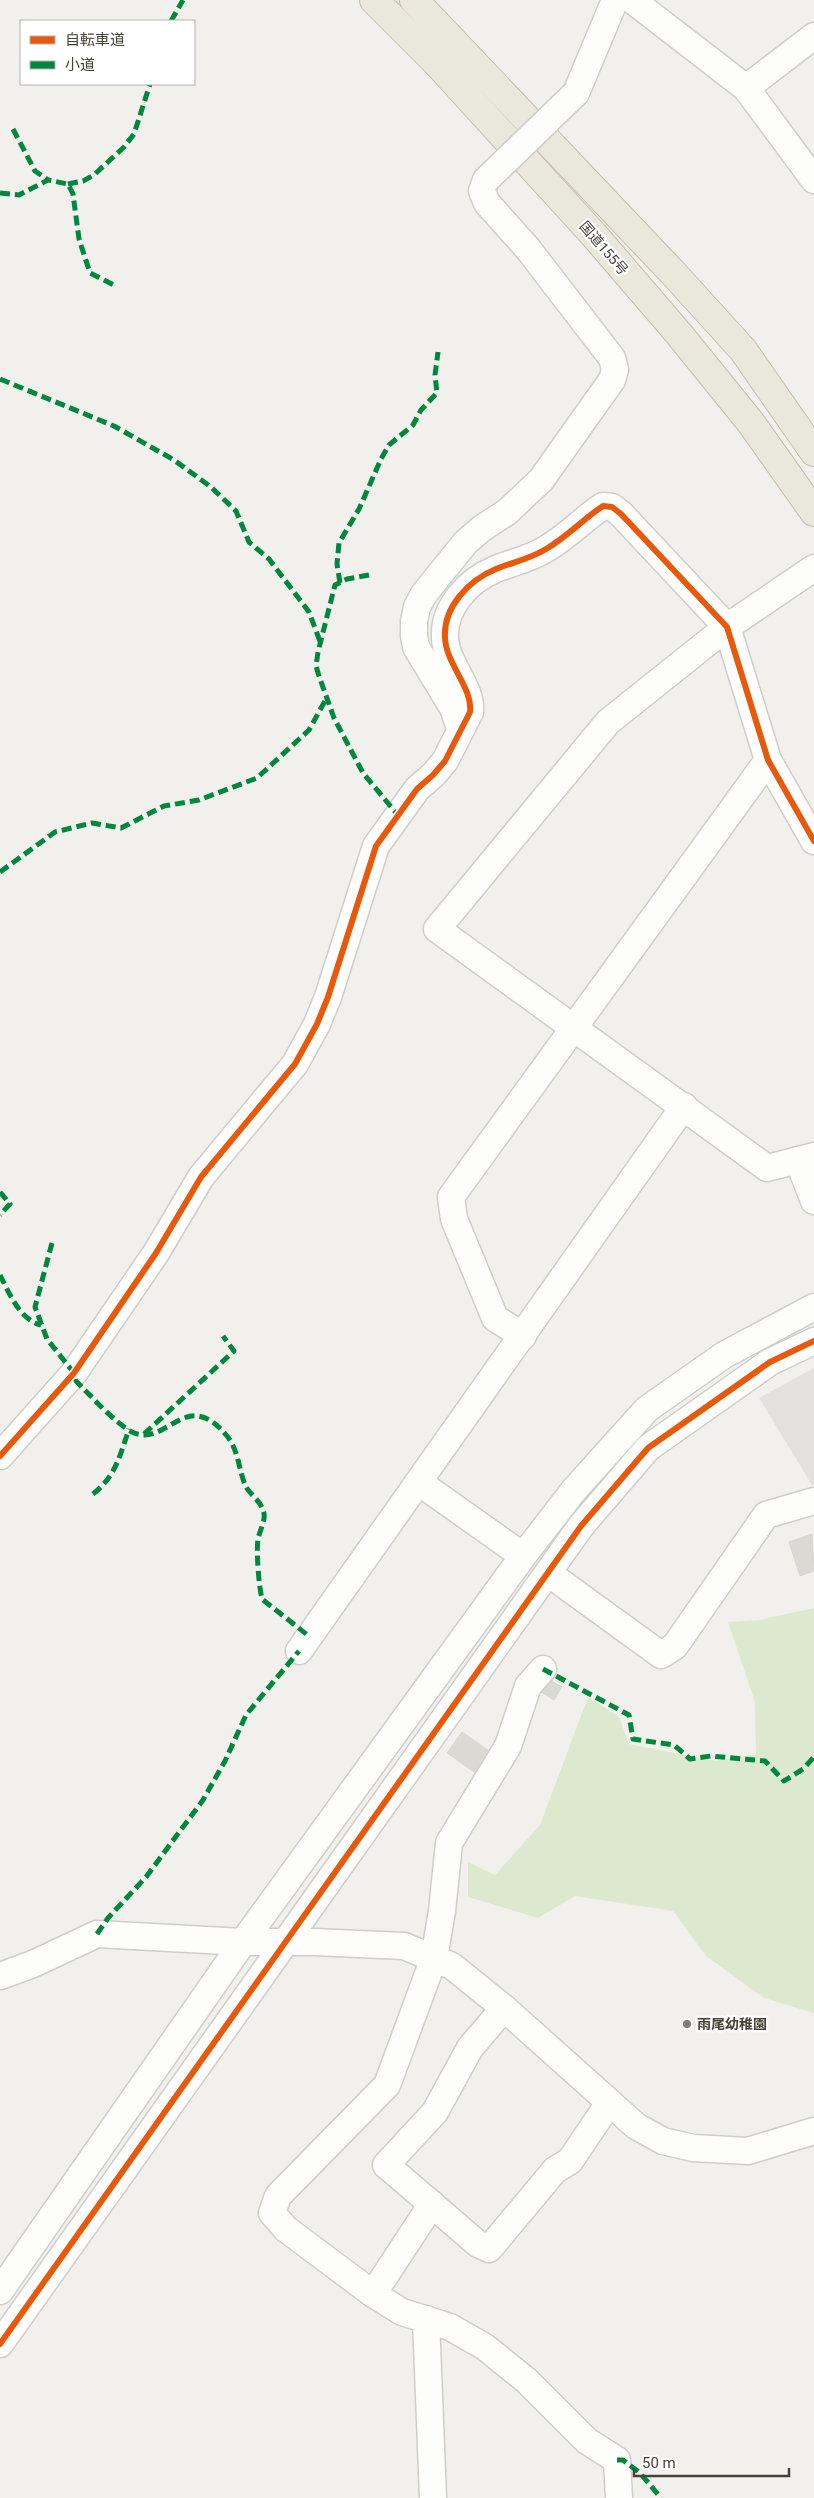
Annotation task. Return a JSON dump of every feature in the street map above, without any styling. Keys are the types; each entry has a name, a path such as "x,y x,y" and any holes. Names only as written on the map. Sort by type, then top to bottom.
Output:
{"highway":[{"name":"国道155号","path":"374,0 437,64 594,236 673,327 751,423 814,512"},
{"path":"414,0 674,274 743,350 814,452"}],"street":[{"path":"460,728 453,708 416,647 414,636 417,607 424,594 465,543 507,512 541,480 612,380 615,369 612,358 528,249 487,203 482,190 486,180 576,93 615,0"},
{"path":"632,0 746,88 814,180"},
{"path":"746,88 814,36"},
{"path":"0,1456 74,1372 156,1253 201,1177 295,1064 317,1024 328,996 376,846 416,789 434,775 445,761 460,728 470,712 471,704 448,656 445,645 446,624 453,606 465,590 480,578 496,569 534,556 547,549 603,506 612,507 621,514 727,627 768,760 814,841"},
{"path":"814,568 727,627 608,722 437,930 576,1028 767,1168 806,1158 814,1201"},
{"path":"522,1336 495,1318 454,1219 451,1197 576,1028 768,760"},
{"path":"299,1651 420,1483 684,1106"},
{"path":"0,2291 243,1942 523,1556 574,1490 647,1409 724,1355 814,1308"},
{"path":"0,2344 581,1526 648,1448 770,1362 814,1341"},
{"path":"420,1483 523,1556"},
{"path":"548,1573 661,1655 674,1646 766,1516 814,1501"},
{"path":"543,1669 528,1686 508,1746 449,1844 442,1911 434,1958 387,2085 278,2196 272,2213 286,2229 373,2294 402,2312 450,2326 485,2347 527,2381 587,2441 617,2460 619,2498"},
{"path":"0,1976 32,1964 97,1934 243,1942 404,1946 452,1966 504,2008 636,2126 663,2141 693,2148 748,2151 814,2131"},
{"path":"504,2008 470,2048 435,2112 386,2165 478,2244 489,2249 555,2170 570,2161 609,2103"},
{"path":"373,2294 432,2204"},
{"path":"426,2319 433,2498"}],"green space":[{"path":"814,1608 814,2013 764,1998 706,1956 673,1911 575,1896 538,1918 468,1897 468,1862 495,1875 540,1825 588,1697 619,1717 629,1744 716,1761 756,1754 755,1702 728,1622 759,1620"}],"shaded area":[{"path":"814,1368 814,1484 812,1485 759,1398"}],"building":[{"path":"812,1534 814,1571 800,1576 789,1542"},
{"path":"542,1675 562,1687 554,1700 535,1688"},
{"path":"462,1732 492,1753 477,1774 447,1753"}],"marked path":[{"path":"172,20 183,0"},
{"path":"68,184 83,181 94,175 124,147 134,134 150,85"},
{"path":"13,129 35,171 48,180"},
{"path":"0,193 19,195 48,180 68,184 73,194 79,239 90,273 116,286"},
{"path":"340,583 337,564 339,543 359,509 389,445 413,425 421,410 437,393 435,375 438,352"},
{"path":"0,379 114,426 174,460 211,487 236,511 249,542 269,559 309,612 321,644"},
{"path":"369,575 347,579 335,585 316,666 334,718 363,773 397,814"},
{"path":"0,872 55,832 92,823 121,828 164,806 199,800 257,778 309,730 326,699"},
{"path":"0,1192 10,1204 0,1215"},
{"path":"52,1243 35,1307 47,1339 74,1373 76,1381 110,1415 132,1432 144,1435 156,1433 177,1421 199,1416 212,1422 227,1436 236,1453 245,1485 262,1506 264,1513 257,1545 262,1599 310,1637"},
{"path":"0,1275 21,1312 27,1318 41,1325"},
{"path":"144,1434 234,1351 223,1336"},
{"path":"93,1494 112,1472 120,1456 129,1429"},
{"path":"97,1934 108,1918 146,1877 203,1800 225,1761 246,1715 299,1651"},
{"path":"543,1669 629,1715 633,1739 674,1745 690,1759 711,1756 765,1761 784,1781 803,1769 814,1757"},
{"path":"617,2460 623,2460 640,2473 661,2498"}],"cycle path":[{"path":"0,1456 74,1373 156,1253 201,1177 295,1064 317,1024 328,997 376,846 417,789 445,761 470,712 468,694 446,648 445,638 448,616 453,605 467,587 476,580 496,569 540,552 561,539 603,506 612,507 621,514 727,627 768,760 814,841"},
{"path":"0,2344 581,1526 648,1448 770,1362 814,1341"}],"place":[{"name":"雨尾幼稚園","path":"687,2024"}]}
